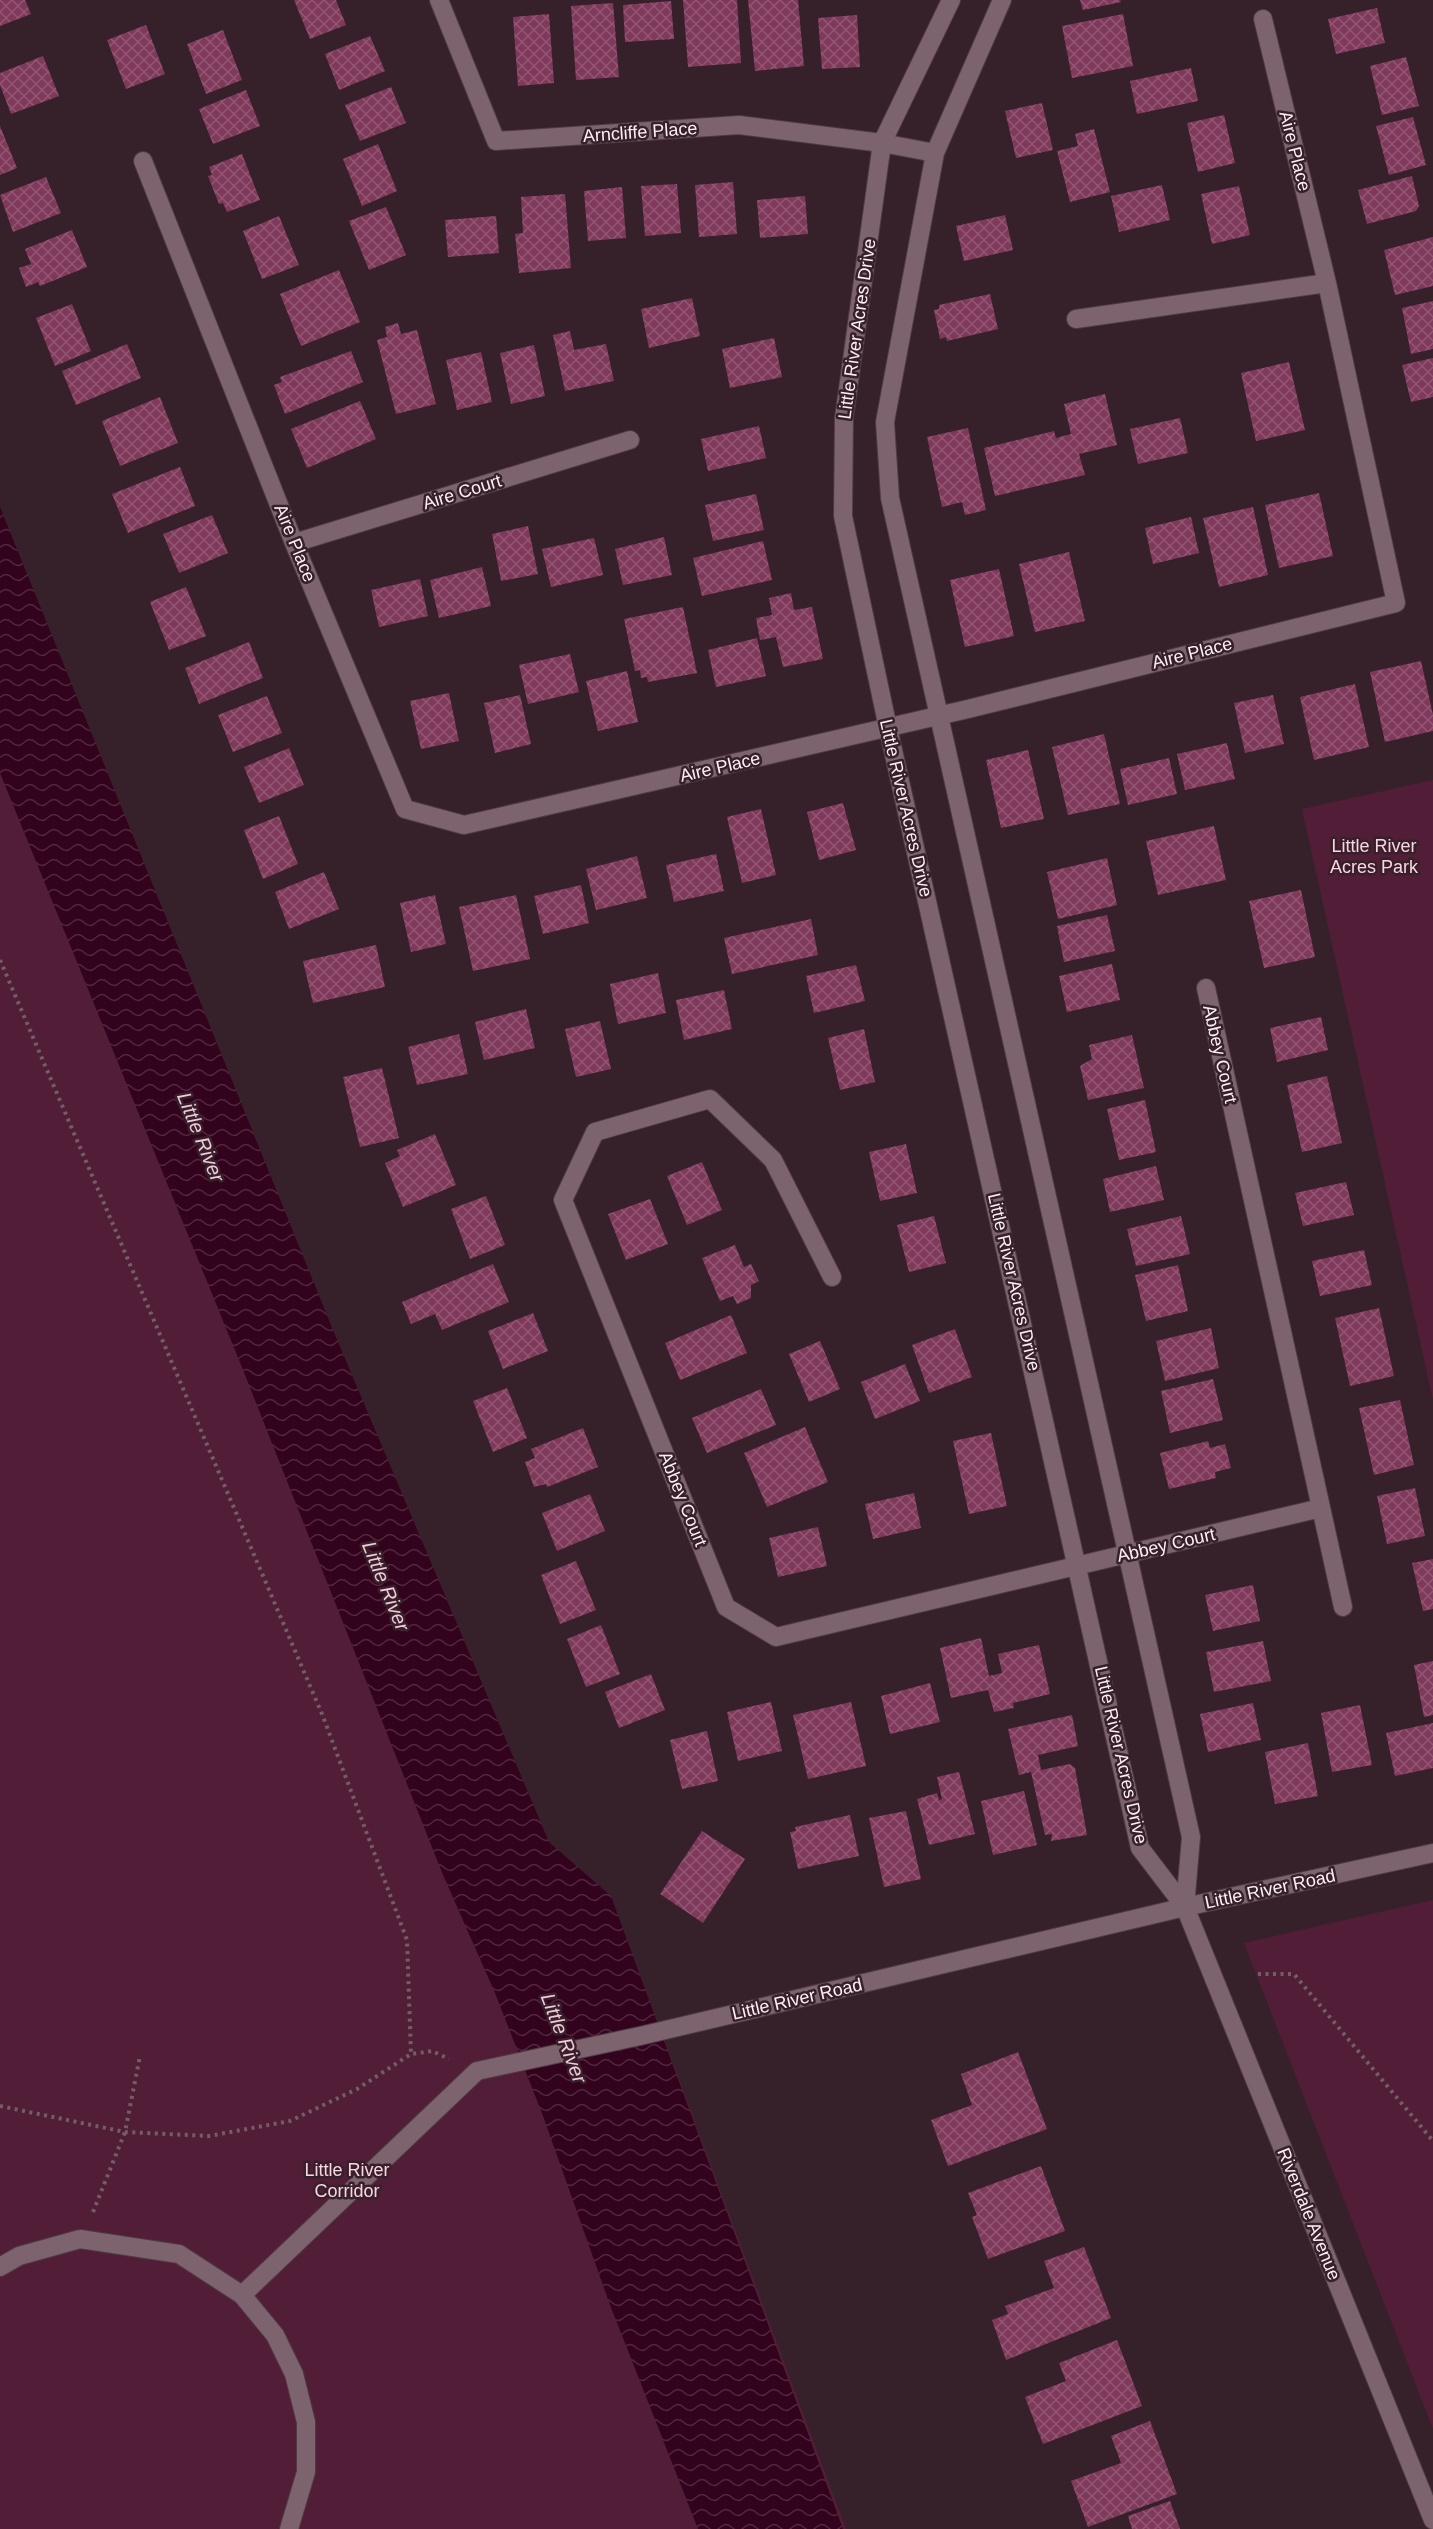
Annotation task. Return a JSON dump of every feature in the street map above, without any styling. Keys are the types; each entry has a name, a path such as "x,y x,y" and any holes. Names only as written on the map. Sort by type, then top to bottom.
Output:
{"street":[{"name":"Arncliffe Place","path":"439,0 496,141 739,125 882,143 935,153"},
{"name":"Little River Acres Drive","path":"951,0 882,143 844,418 843,516 888,728 1140,1848 1185,1907"},
{"path":"1002,0 935,153 885,422 890,498 1191,1838 1185,1907"},
{"name":"Aire Place","path":"142,160 294,543 405,809 464,825 888,728 1396,603 1327,283 1263,20"},
{"path":"1076,319 1327,283"},
{"name":"Aire Court","path":"294,543 630,440"},
{"name":"Abbey Court","path":"1206,988 1343,1607"},
{"name":"Abbey Court","path":"832,1276 773,1160 710,1099 595,1131 563,1200 726,1607 776,1637 1321,1508"},
{"name":"Little River Road","path":"477,2071 640,2036 1185,1907 1433,1853"},
{"name":"Riverdale Avenue","path":"1185,1907 1433,2520"},
{"path":"242,2295 477,2071"},
{"path":"0,2267 20,2256 80,2240 179,2254 242,2295 275,2335 294,2374 306,2422 306,2472 289,2529"}],"path":[{"path":"0,960 322,1714 407,1940 411,2054"},
{"path":"1258,1974 1294,1974 1433,2140"},
{"path":"0,2106 125,2132 209,2136 290,2121 357,2089 411,2054 432,2051 477,2071"},
{"path":"80,2240 125,2132 140,2056"}],"green space":[{"name":"Little River Corridor","path":"0,507 333,1330 549,1842 611,1896 846,2529 0,2529"},
{"name":"Little River Acres Park","path":"1433,780 1433,1400 1302,809"},
{"path":"1433,1900 1433,2429 1244,1943"}],"water":[{"name":"Little River","path":"0,507 333,1330 549,1842 611,1896 843,2529 698,2529 610,2305 543,2116 495,1993 443,1875 241,1365 0,773"}],"building":[{"path":"0,0 25,0 31,14 0,26"},
{"path":"294,0 336,0 346,25 310,39"},
{"path":"683,0 737,0 741,63 688,67"},
{"path":"748,0 798,0 804,66 755,71"},
{"path":"1080,0 1120,0 1121,2 1083,10"},
{"path":"671,1 674,39 625,42 623,5"},
{"path":"613,3 619,77 576,80 571,6"},
{"path":"1377,8 1385,43 1336,54 1328,19"},
{"path":"549,14 554,83 518,86 513,17"},
{"path":"1123,14 1133,66 1072,78 1062,26"},
{"path":"857,15 860,67 822,69 818,18"},
{"path":"146,25 165,74 126,89 107,40"},
{"path":"223,30 242,80 206,94 187,44"},
{"path":"370,36 385,71 339,90 325,54"},
{"path":"43,56 59,96 11,114 0,85 0,73"},
{"path":"1406,57 1419,106 1382,115 1370,66"},
{"path":"1191,68 1198,101 1137,114 1130,81"},
{"path":"391,87 406,123 360,141 345,105"},
{"path":"246,90 260,126 213,144 199,109"},
{"path":"1042,103 1053,150 1016,158 1005,111"},
{"path":"1224,115 1235,163 1198,172 1187,123"},
{"path":"1413,117 1426,165 1389,175 1376,126"},
{"path":"0,126 17,168 0,175"},
{"path":"1094,129 1110,192 1070,202 1057,151 1078,146 1075,134"},
{"path":"378,144 397,191 362,206 343,159"},
{"path":"242,154 260,200 227,212 223,203 219,204 208,176 212,175 209,167"},
{"path":"1412,176 1419,206 1416,211 1367,224 1358,190"},
{"path":"46,177 61,213 13,232 0,195"},
{"path":"733,182 737,234 699,237 695,185"},
{"path":"677,184 681,233 645,236 641,186"},
{"path":"1162,185 1170,220 1119,232 1111,196"},
{"path":"1239,186 1250,235 1212,244 1201,194"},
{"path":"622,187 626,238 588,241 584,191"},
{"path":"565,194 571,268 519,273 515,234 523,233 521,197"},
{"path":"805,196 808,234 760,238 757,200"},
{"path":"386,207 406,255 369,270 349,221"},
{"path":"1005,215 1013,250 964,261 956,226"},
{"path":"279,216 299,265 262,279 243,231"},
{"path":"496,216 499,253 448,257 445,220"},
{"path":"72,230 87,267 40,286 38,282 26,287 19,268 31,264 25,249"},
{"path":"1433,237 1433,286 1395,295 1384,250"},
{"path":"339,270 360,322 301,346 280,294"},
{"path":"990,294 998,329 947,341 946,337 940,339 934,310 939,309 939,305"},
{"path":"692,298 700,336 649,348 641,309"},
{"path":"1433,301 1433,349 1411,354 1402,308"},
{"path":"72,304 91,351 55,366 36,318"},
{"path":"398,323 401,334 417,330 436,404 396,414 377,340 387,337 385,327"},
{"path":"570,331 574,350 606,344 614,381 565,391 553,335"},
{"path":"774,338 782,377 730,388 722,349"},
{"path":"127,344 141,378 76,405 62,371"},
{"path":"534,345 545,396 511,404 500,353"},
{"path":"351,351 363,382 285,414 274,385 282,382 280,377"},
{"path":"481,352 492,402 457,410 446,360"},
{"path":"1433,358 1433,397 1411,402 1402,365"},
{"path":"1289,362 1305,430 1256,441 1241,373"},
{"path":"1105,394 1117,445 1079,454 1085,475 995,496 984,448 1054,431 1056,438 1071,434 1064,404"},
{"path":"160,397 178,443 120,466 102,421"},
{"path":"360,401 376,439 307,468 291,429"},
{"path":"1180,418 1188,453 1138,464 1130,429"},
{"path":"759,426 766,458 708,471 701,439"},
{"path":"968,428 986,510 965,515 962,502 942,507 927,437"},
{"path":"180,467 195,506 128,533 112,494"},
{"path":"1319,493 1333,556 1279,568 1265,505"},
{"path":"756,494 764,530 713,541 705,505"},
{"path":"1253,507 1268,575 1219,587 1203,518"},
{"path":"212,515 228,553 179,573 163,534"},
{"path":"1191,517 1199,553 1153,564 1145,528"},
{"path":"528,526 538,574 501,581 492,534"},
{"path":"664,537 672,575 623,585 615,549"},
{"path":"594,538 603,575 551,587 542,549"},
{"path":"763,541 772,580 702,596 693,558"},
{"path":"1069,552 1085,621 1035,632 1019,564"},
{"path":"482,567 491,606 439,618 430,580"},
{"path":"999,569 1014,636 965,647 950,580"},
{"path":"420,579 428,616 379,627 371,590"},
{"path":"186,587 206,636 169,650 150,602"},
{"path":"791,593 794,610 812,607 823,659 783,667 776,637 760,640 756,618 772,615 769,598"},
{"path":"683,607 697,673 648,682 647,677 641,678 640,670 635,671 624,619"},
{"path":"757,638 766,676 716,687 708,650"},
{"path":"249,642 263,678 199,704 185,668"},
{"path":"570,654 579,692 528,704 519,665"},
{"path":"1421,661 1433,715 1433,731 1385,742 1370,672"},
{"path":"627,671 638,722 598,731 586,681"},
{"path":"1355,684 1369,747 1314,760 1300,697"},
{"path":"449,693 459,741 421,749 410,701"},
{"path":"520,695 531,744 495,753 484,703"},
{"path":"1273,695 1284,744 1245,753 1234,703"},
{"path":"267,696 282,733 233,752 218,715"},
{"path":"1104,734 1120,804 1068,815 1052,747"},
{"path":"1227,743 1235,779 1185,790 1177,754"},
{"path":"289,748 304,785 259,803 244,767"},
{"path":"1028,750 1044,819 1001,828 986,760"},
{"path":"1169,758 1177,794 1128,805 1120,769"},
{"path":"843,803 856,850 819,860 807,812"},
{"path":"761,809 776,875 742,883 727,817"},
{"path":"279,816 298,864 263,879 244,830"},
{"path":"1214,826 1226,880 1158,895 1146,841"},
{"path":"716,854 724,891 674,902 666,865"},
{"path":"637,856 647,898 596,910 586,869"},
{"path":"1107,858 1117,905 1058,919 1047,872"},
{"path":"324,872 339,909 289,929 275,892"},
{"path":"581,885 589,923 543,934 534,896"},
{"path":"1301,890 1315,957 1264,968 1249,901"},
{"path":"435,895 446,944 411,952 400,903"},
{"path":"516,895 530,959 473,971 459,907"},
{"path":"1107,915 1115,951 1064,962 1057,926"},
{"path":"811,919 818,955 732,974 724,938"},
{"path":"376,945 385,987 313,1003 303,961"},
{"path":"1112,964 1120,1000 1067,1012 1059,976"},
{"path":"856,965 865,1001 814,1013 806,976"},
{"path":"658,973 666,1013 618,1024 610,984"},
{"path":"724,990 732,1029 684,1040 676,1000"},
{"path":"526,1009 535,1048 484,1060 475,1022"},
{"path":"1321,1017 1328,1050 1277,1062 1270,1028"},
{"path":"600,1021 611,1069 576,1077 565,1029"},
{"path":"864,1029 875,1082 840,1090 828,1038"},
{"path":"459,1034 468,1074 417,1085 408,1047"},
{"path":"1132,1035 1144,1088 1088,1100 1080,1066 1092,1059 1089,1045"},
{"path":"382,1068 399,1138 360,1147 343,1077"},
{"path":"1327,1076 1342,1143 1302,1152 1287,1085"},
{"path":"1145,1100 1156,1152 1119,1160 1107,1109"},
{"path":"435,1134 456,1185 403,1207 385,1163 400,1156 397,1150"},
{"path":"906,1144 917,1193 880,1201 869,1152"},
{"path":"702,1162 722,1210 687,1225 667,1176"},
{"path":"1156,1166 1164,1200 1110,1212 1103,1179"},
{"path":"1346,1182 1354,1215 1303,1226 1295,1193"},
{"path":"486,1196 505,1245 470,1259 451,1209"},
{"path":"650,1199 668,1244 626,1260 608,1214"},
{"path":"934,1216 946,1263 909,1272 897,1225"},
{"path":"1181,1216 1190,1254 1136,1266 1127,1229"},
{"path":"735,1245 744,1267 751,1264 759,1281 751,1285 751,1298 737,1304 733,1296 720,1301 702,1258"},
{"path":"1364,1250 1372,1285 1320,1296 1312,1261"},
{"path":"493,1264 509,1302 442,1330 435,1314 411,1324 402,1302"},
{"path":"1178,1265 1188,1311 1146,1321 1135,1275"},
{"path":"1379,1308 1394,1376 1350,1386 1335,1318"},
{"path":"533,1313 548,1351 503,1369 488,1331"},
{"path":"731,1315 747,1353 680,1380 665,1343"},
{"path":"1211,1328 1219,1368 1165,1381 1156,1341"},
{"path":"955,1329 972,1377 929,1393 912,1345"},
{"path":"820,1341 840,1389 809,1402 789,1354"},
{"path":"905,1364 920,1401 875,1419 861,1382"},
{"path":"1213,1379 1223,1420 1170,1433 1161,1391"},
{"path":"507,1388 527,1438 493,1452 473,1401"},
{"path":"761,1389 776,1425 707,1453 692,1418"},
{"path":"1400,1400 1414,1465 1374,1475 1359,1408"},
{"path":"805,1427 828,1482 767,1507 744,1453"},
{"path":"583,1428 598,1467 547,1487 546,1484 534,1487 525,1462 535,1458 531,1449"},
{"path":"991,1433 1007,1506 969,1514 953,1441"},
{"path":"1208,1441 1210,1448 1225,1444 1231,1468 1215,1472 1216,1478 1169,1489 1160,1453"},
{"path":"1415,1488 1425,1536 1387,1544 1377,1496"},
{"path":"914,1493 921,1528 873,1539 865,1504"},
{"path":"590,1494 605,1531 557,1551 542,1513"},
{"path":"818,1527 827,1566 778,1577 769,1538"},
{"path":"1433,1559 1433,1609 1423,1611 1412,1563"},
{"path":"576,1561 596,1610 560,1624 541,1575"},
{"path":"1253,1585 1260,1621 1213,1631 1205,1595"},
{"path":"601,1625 620,1674 586,1687 567,1639"},
{"path":"981,1638 989,1676 1002,1673 998,1654 1039,1645 1050,1694 1013,1703 1014,1708 994,1712 988,1690 951,1698 940,1648"},
{"path":"1263,1641 1271,1681 1214,1692 1206,1652"},
{"path":"1433,1661 1433,1715 1424,1717 1414,1665"},
{"path":"651,1674 665,1710 619,1728 605,1692"},
{"path":"930,1683 940,1722 890,1734 881,1696"},
{"path":"771,1702 782,1751 738,1761 727,1712"},
{"path":"851,1702 866,1766 808,1779 793,1715"},
{"path":"1253,1703 1261,1740 1208,1752 1200,1714"},
{"path":"1360,1705 1372,1765 1332,1772 1321,1713"},
{"path":"1072,1715 1078,1746 1038,1755 1041,1770 1070,1764 1075,1768 1087,1835 1051,1841 1052,1834 1045,1835 1031,1772 1019,1775 1008,1729"},
{"path":"1433,1723 1433,1768 1395,1776 1386,1733"},
{"path":"707,1731 718,1781 682,1789 670,1740"},
{"path":"1308,1743 1318,1796 1275,1804 1265,1752"},
{"path":"959,1772 975,1834 929,1845 917,1799 937,1793 939,1800 942,1799 937,1777"},
{"path":"1024,1791 1037,1845 993,1855 981,1801"},
{"path":"906,1811 921,1879 884,1887 869,1818"},
{"path":"850,1815 859,1856 798,1869 790,1832 796,1831 795,1827"},
{"path":"702,1831 745,1859 703,1923 660,1894"},
{"path":"1018,2052 1047,2129 948,2166 931,2120 972,2105 961,2074"},
{"path":"1041,2166 1065,2231 988,2259 972,2217 977,2215 968,2193"},
{"path":"1084,2247 1111,2318 1006,2360 992,2320 1008,2314 1005,2306 1054,2288 1044,2261"},
{"path":"1117,2340 1142,2406 1043,2444 1025,2397 1066,2381 1059,2363"},
{"path":"1150,2421 1177,2494 1088,2527 1071,2481 1121,2463 1111,2436"},
{"path":"1170,2501 1180,2529 1132,2529 1128,2516"}]}
